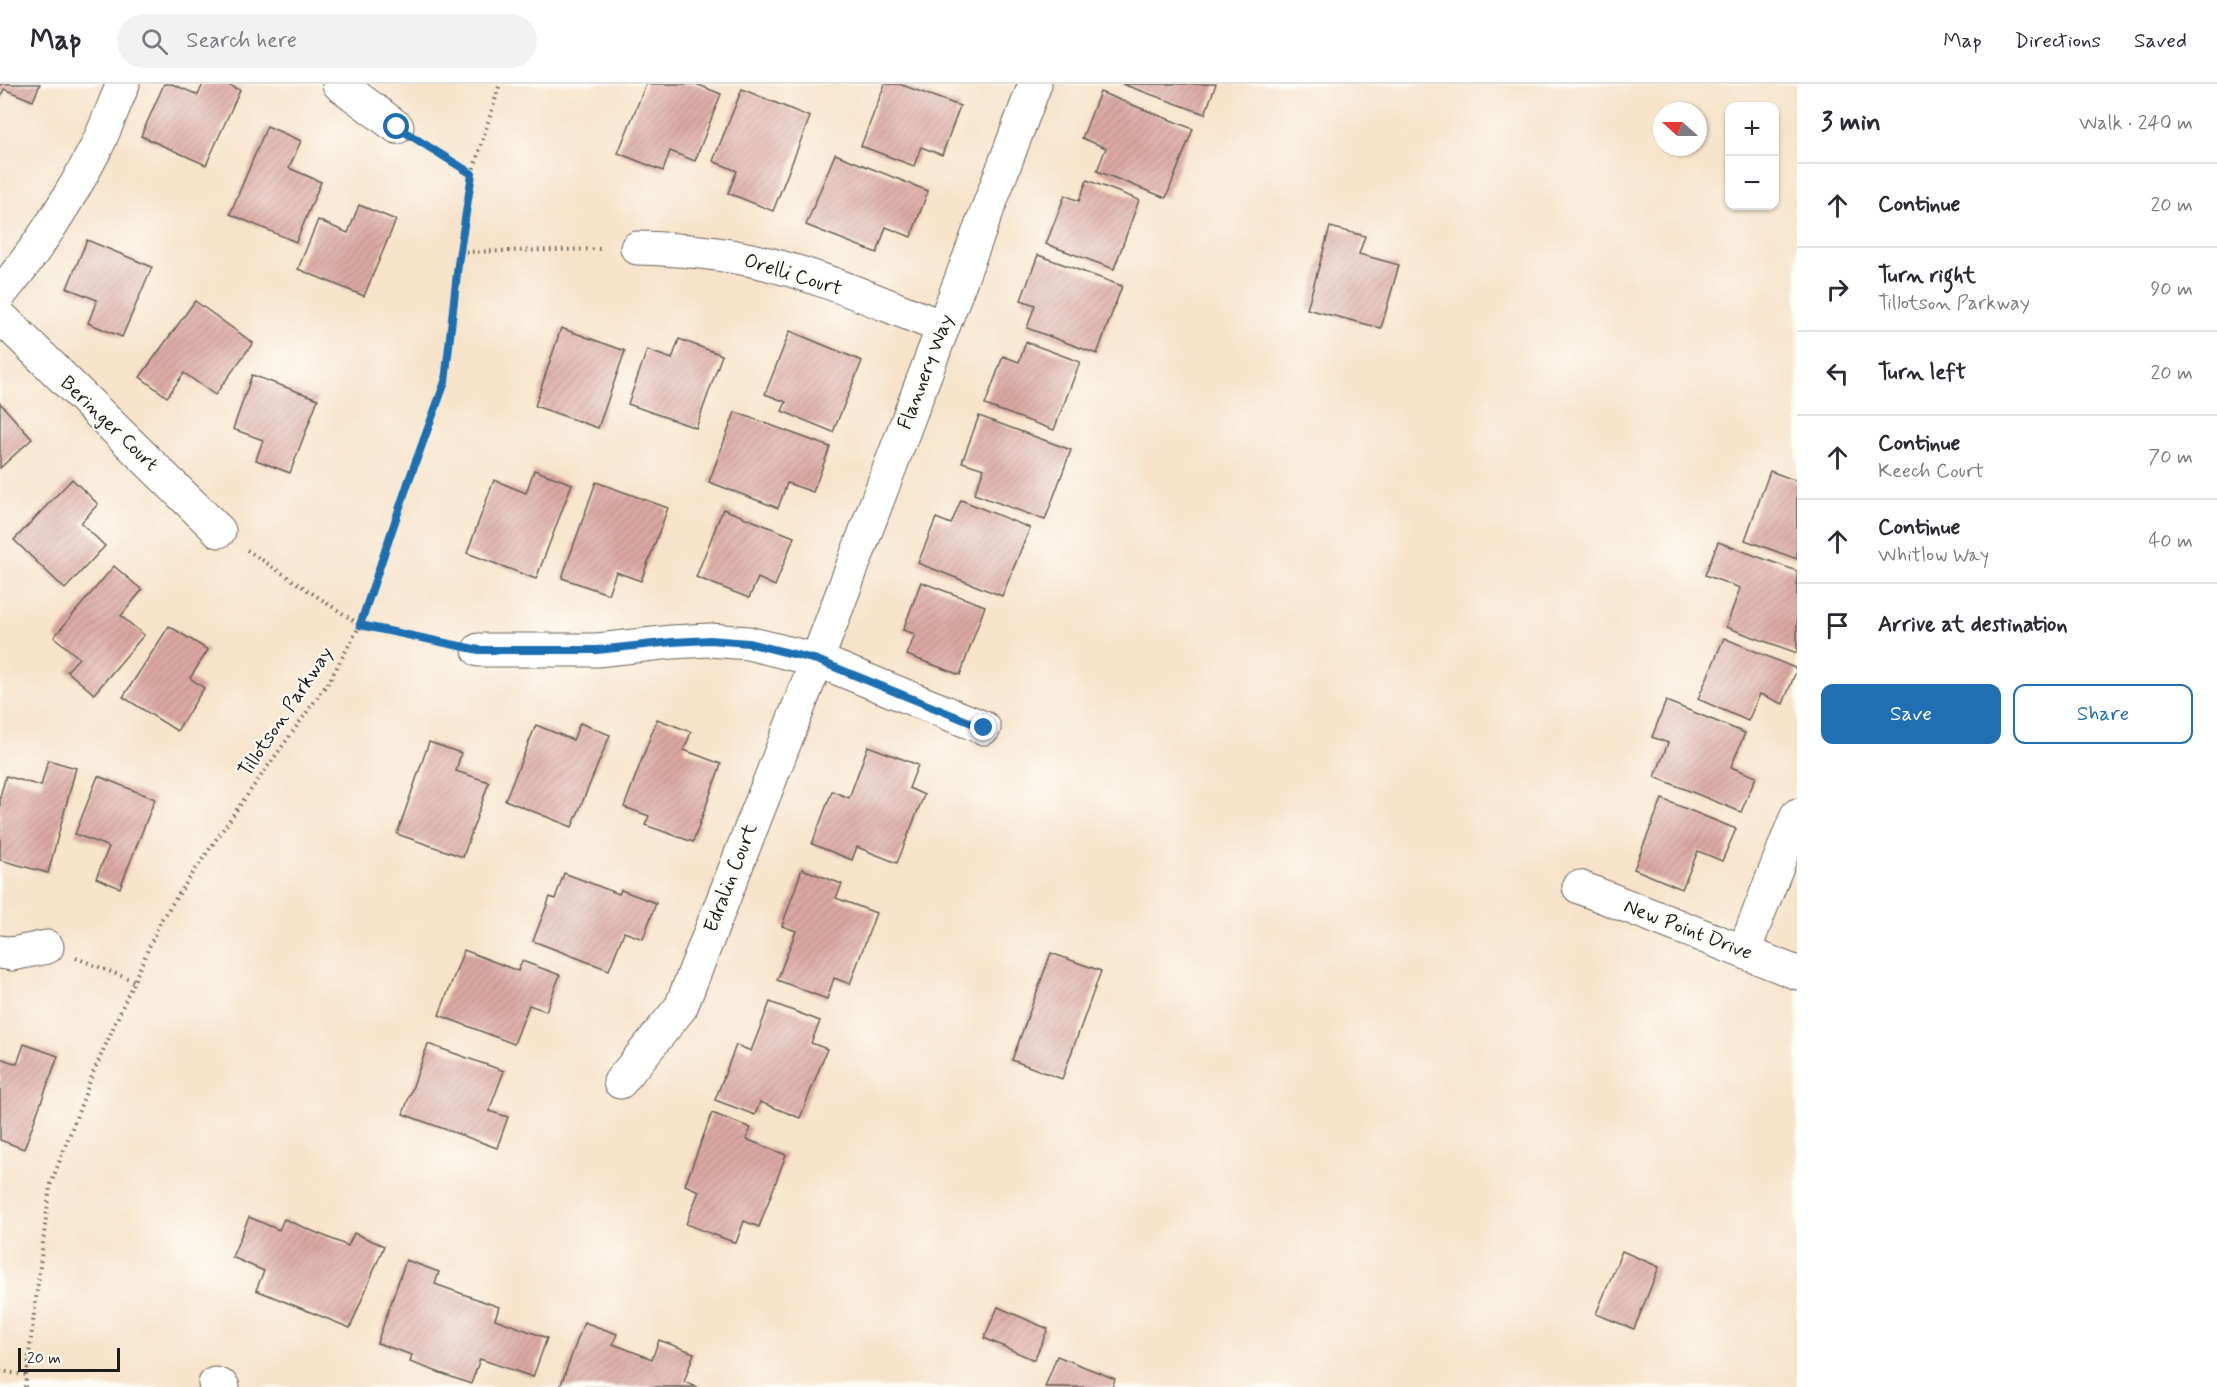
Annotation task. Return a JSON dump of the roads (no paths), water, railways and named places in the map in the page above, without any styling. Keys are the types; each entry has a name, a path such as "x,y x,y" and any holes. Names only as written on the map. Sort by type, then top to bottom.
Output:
{"street":[{"path":"0,294 60,212 97,146 123,84"},
{"path":"339,84 397,127"},
{"name":"Flannery Way","path":"817,660 1035,84"},
{"name":"Orelli Court","path":"637,248 680,249 719,254 796,272 943,327"},
{"name":"Beringer Court","path":"0,316 219,531"},
{"path":"479,650 597,650 710,640 748,643 817,660 984,728"},
{"name":"Edralin Court","path":"620,1082 681,1007 817,660"},
{"path":"1744,951 1797,815"},
{"name":"New Point Drive","path":"1579,887 1797,973"},
{"path":"0,952 12,954 48,947"}]}
